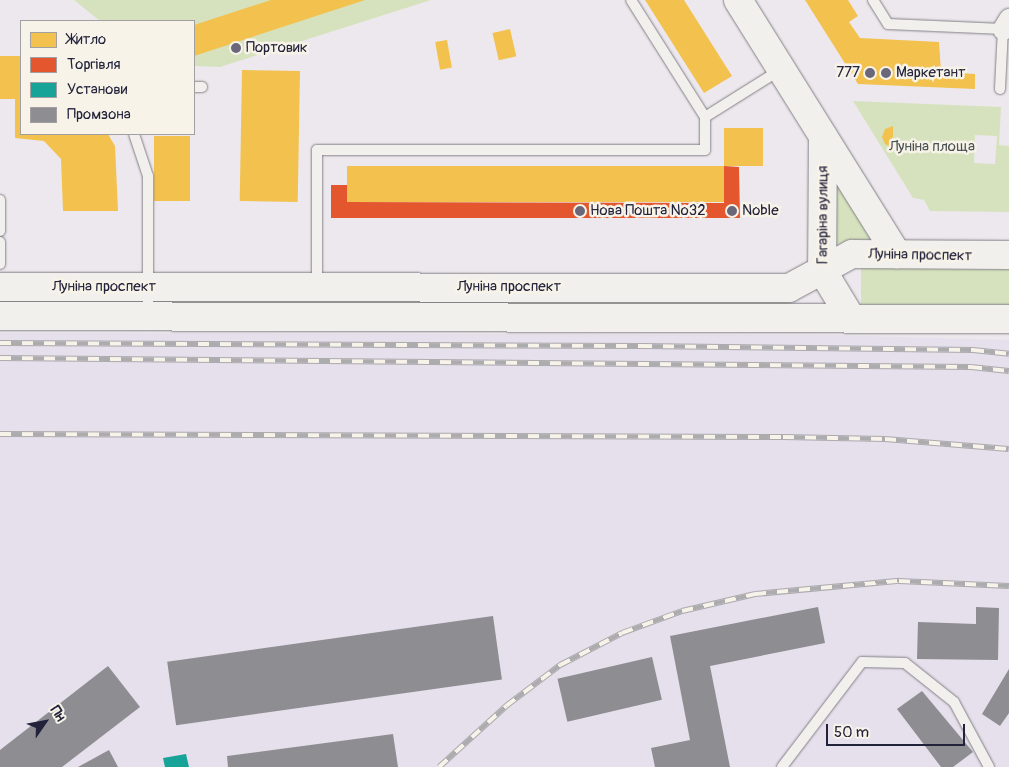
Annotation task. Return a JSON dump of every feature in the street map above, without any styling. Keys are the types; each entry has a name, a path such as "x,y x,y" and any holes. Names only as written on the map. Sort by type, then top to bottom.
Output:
{"main road":[{"name":"Гагаріна вулиця","path":"738,0 897,254"},
{"name":"Гагаріна вулиця","path":"823,136 822,270 852,318"},
{"name":"Луніна проспект","path":"0,287 789,288 852,254 1009,255"},
{"path":"852,254 852,318"},
{"name":"Луніна проспект","path":"0,316 1009,319"}],"lane":[{"path":"317,287 317,150 705,150 705,118 631,0"},
{"path":"873,0 888,24 1006,24 1000,89"},
{"path":"705,118 781,69"},
{"path":"134,135 148,176 148,316"},
{"path":"0,200 0,231"},
{"path":"0,242 0,264"},
{"path":"782,767 862,662 905,663 954,702 989,767"}],"shaded area":[{"path":"0,333 823,335 1009,340 1009,767 0,767"}],"green space":[{"name":"Портовик","path":"74,0 431,0 220,67 195,66 195,20 99,20"},
{"name":"Луніна площа","path":"853,101 1001,107 999,145 1009,146 1009,212 930,211 924,200 913,198","holes":["975,135 997,136 995,164 974,163"]},
{"path":"833,171 879,244 833,243"},
{"path":"861,264 1009,264 1009,308 861,308"},
{"path":"167,298 789,298 789,305 167,305"}],"building: Житло":[{"path":"271,0 365,0 195,56 195,25"},
{"path":"645,0 684,0 732,76 704,93"},
{"path":"805,0 848,0 858,16 849,22 860,38 939,42 941,72 975,74 975,89 858,84"},
{"path":"510,29 516,56 499,60 492,33"},
{"path":"447,40 452,68 440,70 435,42"},
{"path":"0,56 20,56 20,135 109,135 115,146 118,211 63,211 61,159 44,141 15,138 15,99 0,99"},
{"path":"242,70 300,71 298,202 240,201"},
{"path":"893,126 893,148 885,144 882,137 885,129"},
{"path":"724,128 763,128 763,166 724,166"},
{"path":"154,136 190,136 190,201 154,201"},
{"path":"347,166 724,166 724,202 347,202"}],"building: Торгівля":[{"path":"724,166 739,167 740,218 331,218 331,185 347,185 347,202 724,203"}],"building: Установи":[{"path":"186,754 189,767 165,767 163,758"}],"building: Промзона":[{"path":"818,607 825,643 710,666 730,767 655,767 651,748 690,740 670,636"},
{"path":"976,607 999,608 998,660 917,659 918,622 976,624"},
{"path":"493,616 502,679 176,725 167,662"},
{"path":"652,657 662,700 567,722 557,679"},
{"path":"108,666 140,707 62,767 0,767 0,750"},
{"path":"1009,669 1009,713 1000,726 982,714"},
{"path":"922,691 973,752 953,767 941,767 897,709"},
{"path":"393,734 398,767 228,767 227,756"},
{"path":"109,750 118,767 78,767"}],"railway":[{"path":"0,343 641,346 973,350 1009,354"},
{"path":"0,358 971,367 1009,371"},
{"path":"0,434 783,437 885,439 1009,449"},
{"path":"439,767 506,706 560,665 622,633 682,611 755,594 899,581 1009,586"}],"place":[{"name":"Портовик","path":"236,48"},
{"name":"777","path":"870,73"},
{"name":"Маркетант","path":"886,73"},
{"name":"Нова Пошта №32","path":"580,211"},
{"name":"Noble","path":"732,211"}]}
